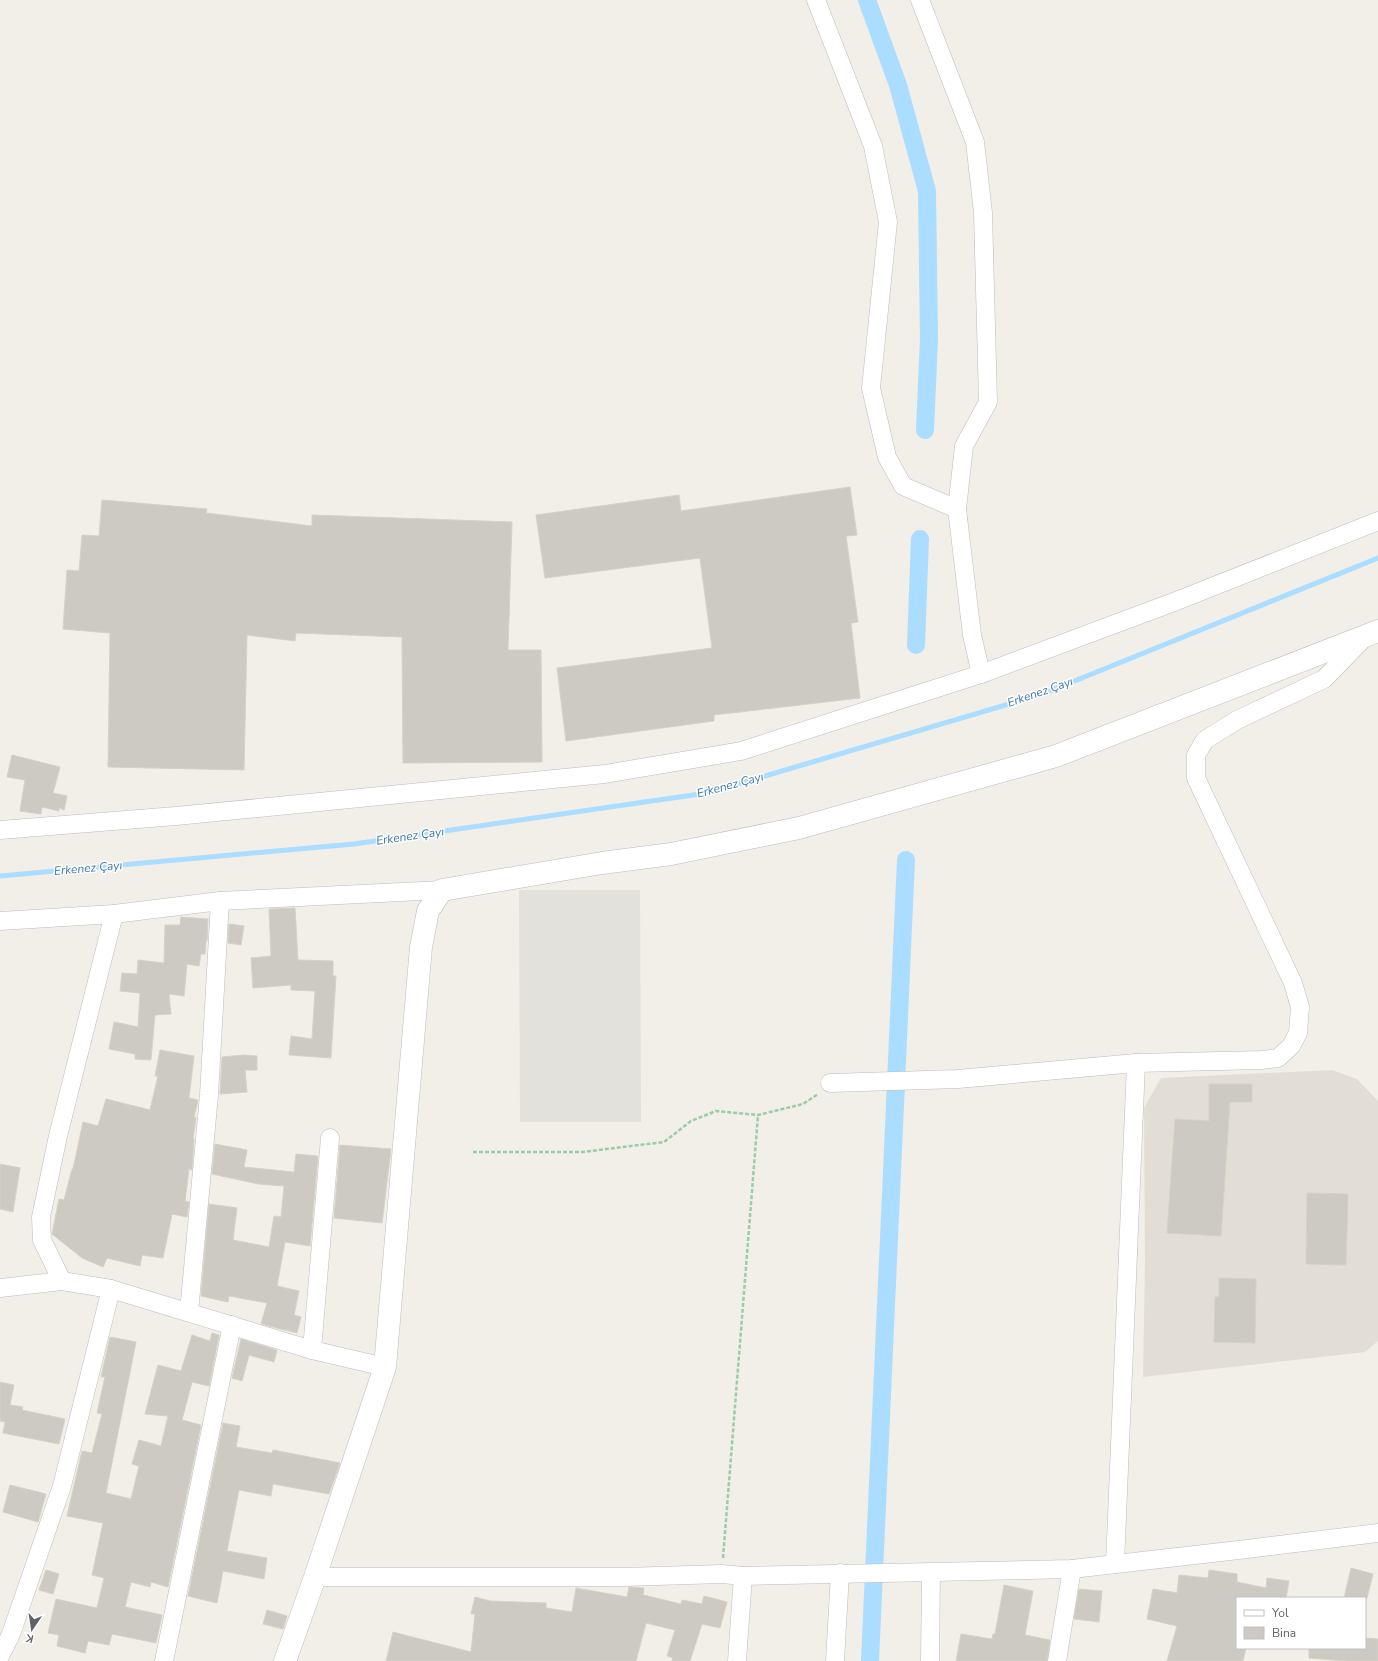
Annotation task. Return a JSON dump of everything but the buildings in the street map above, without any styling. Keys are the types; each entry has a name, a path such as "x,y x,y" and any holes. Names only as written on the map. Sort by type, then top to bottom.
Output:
{"street":[{"path":"816,0 873,146 888,222 871,388 887,457 903,486 957,509"},
{"path":"920,0 975,142 983,213 988,402 964,446 957,509 972,636 981,674"},
{"path":"0,830 176,816 605,774 741,751 981,674 1174,602 1378,521"},
{"path":"0,921 114,914 220,901 442,890 602,863 671,854 799,828 1056,756 1373,633"},
{"path":"830,1083 958,1079 1136,1063 1262,1060 1278,1058 1291,1046 1298,1033 1300,1007 1293,984 1196,778 1196,755 1205,740 1237,720 1324,679 1373,633"},
{"path":"282,1660 315,1577 384,1367 421,946 428,911 442,890"},
{"path":"190,1312 196,1223 209,1095 220,901"},
{"path":"62,1281 42,1240 41,1217 58,1136 114,914"},
{"path":"1115,1564 1136,1063"},
{"path":"312,1350 330,1138"},
{"path":"0,1288 62,1281 111,1289 312,1350 384,1367"},
{"path":"0,1656 11,1634 62,1486 111,1289"},
{"path":"164,1661 232,1325"},
{"path":"315,1577 624,1577 722,1574 743,1576 1072,1569 1378,1533"},
{"path":"1057,1661 1072,1569"},
{"path":"930,1661 931,1572"},
{"path":"835,1661 845,1573"},
{"path":"737,1661 743,1576"}],"path":[{"path":"473,1152 582,1152 664,1142 691,1121 716,1111 758,1115 803,1104 823,1091 830,1083"},
{"path":"722,1574 758,1115"}],"shaded area":[{"path":"519,890 640,890 641,1122 520,1122"},
{"path":"1332,1070 1357,1079 1378,1101 1378,1341 1365,1352 1143,1377 1145,1262 1144,1108 1161,1078"}],"waterway":[{"path":"867,0 898,85 927,191 929,339 925,430"},
{"path":"916,645 920,539"},
{"name":"Erkenez Çayı","path":"0,876 354,844 707,793 1040,695 1378,558"},
{"path":"870,1661 906,860"}]}
